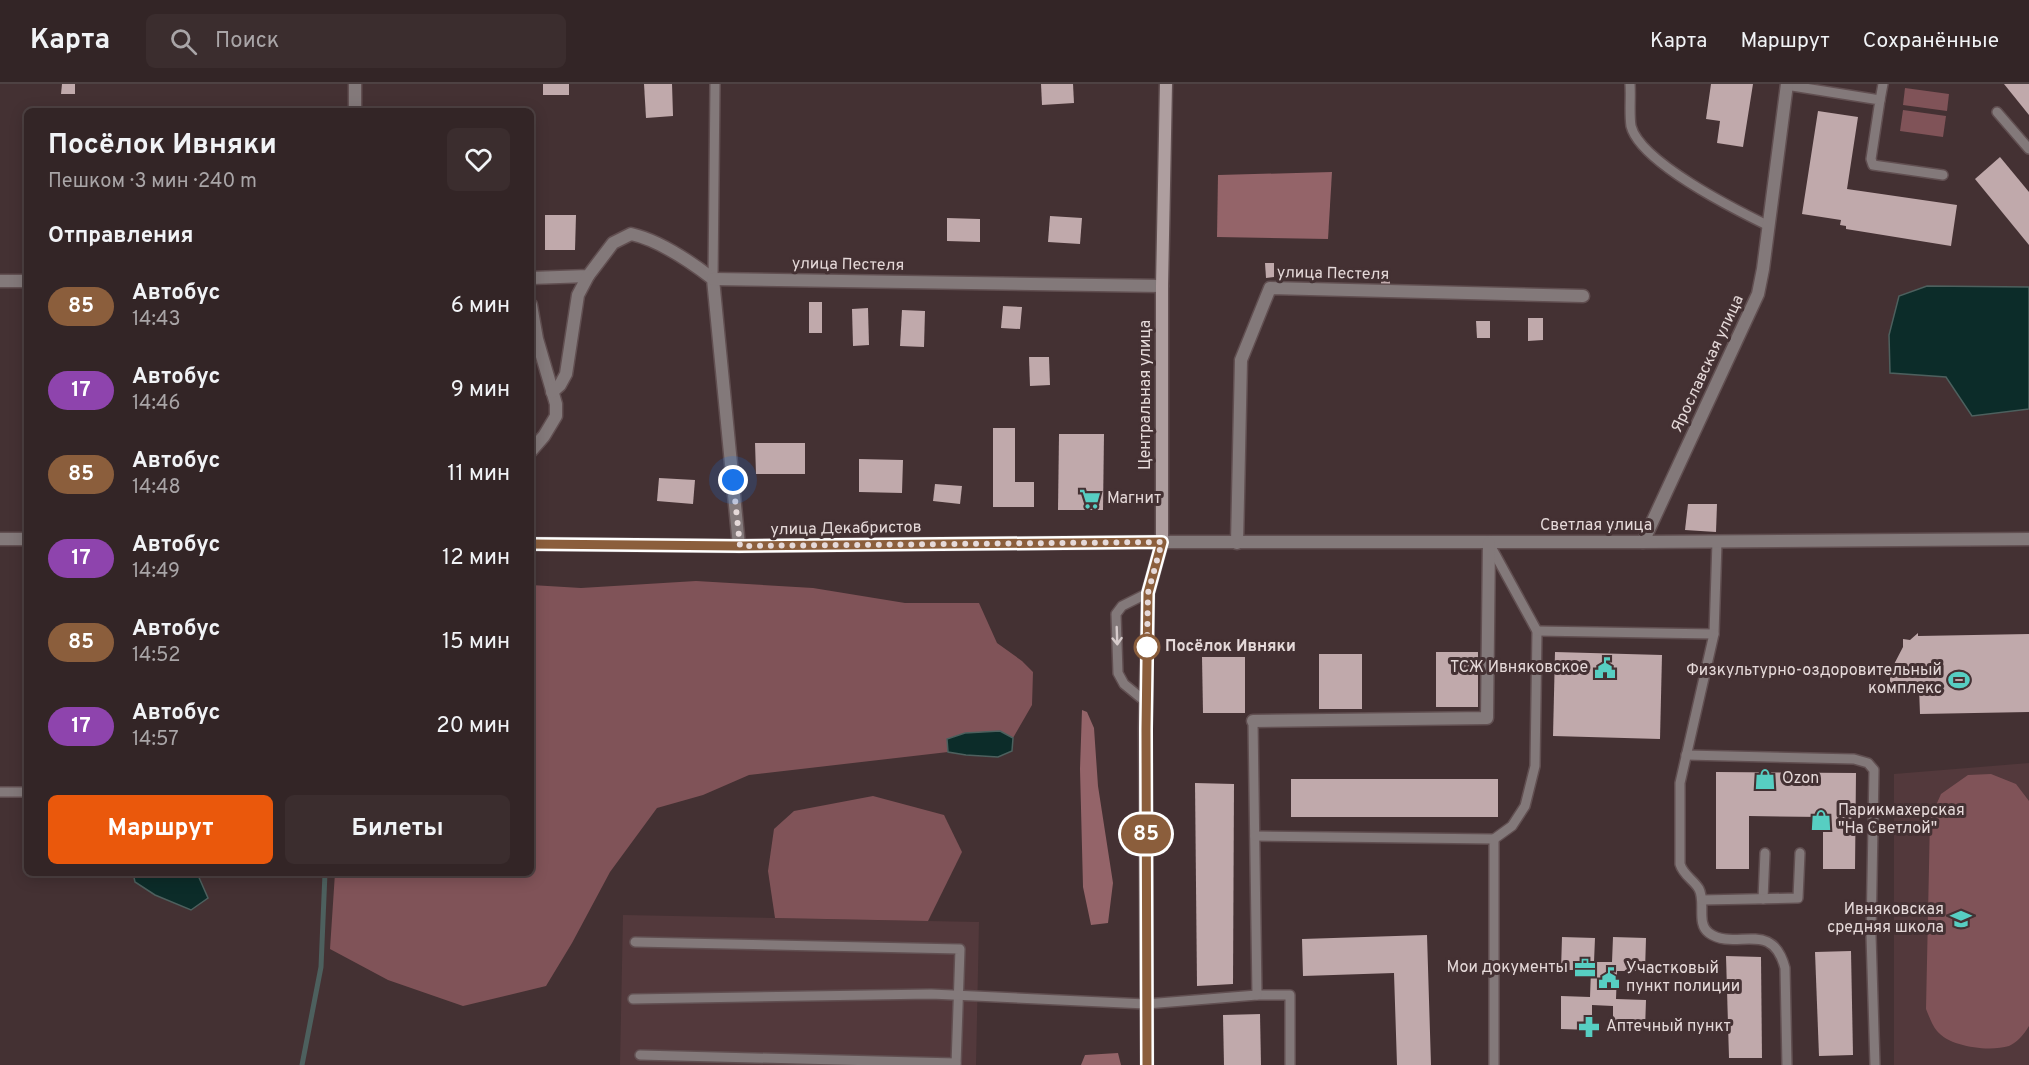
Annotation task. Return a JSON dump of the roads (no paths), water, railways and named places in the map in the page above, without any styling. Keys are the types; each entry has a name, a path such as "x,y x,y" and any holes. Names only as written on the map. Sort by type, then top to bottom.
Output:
{"street":[{"path":"355,84 355,108"},
{"name":"Центральная улица","path":"1147,1065 1148,593 1162,542 1162,286 1166,84"},
{"name":"Ярославская улица","path":"1643,542 1758,294 1769,226 1786,85"},
{"path":"552,392 560,385 566,374 578,295 588,276 613,243 631,234 642,237 713,279 740,546"},
{"path":"534,278 588,276"},
{"name":"улица Пестеля","path":"713,279 1162,286"},
{"path":"0,281 24,281"},
{"name":"улица Пестеля","path":"1237,543 1241,360 1270,288 1582,296"},
{"path":"534,322 556,404 556,416 534,448"},
{"path":"0,538 24,539"},
{"name":"Светлая улица","path":"1162,542 1489,543 2029,539"},
{"name":"улица Декабристов","path":"534,544 740,546 1162,542"},
{"path":"1253,721 1487,718 1489,543"}],"lane":[{"path":"713,279 715,84"},
{"path":"1630,84 1632,127 1642,147 1719,202 1769,226"},
{"path":"1882,84 1871,159 1873,165 1943,175"},
{"path":"1786,85 1880,100"},
{"path":"1997,112 2029,149"},
{"path":"1717,542 1714,634 1680,783 1680,864 1684,872 1699,888 1703,922 1709,933 1719,938 1759,939 1778,950 1785,968 1787,1065"},
{"path":"1255,836 1494,839 1512,826 1525,806 1535,766 1537,631 1489,543"},
{"path":"1146,702 1124,684 1118,673 1116,614 1122,606 1148,593"},
{"path":"1537,631 1714,634"},
{"path":"1253,721 1257,995"},
{"path":"1686,755 1854,759 1868,763 1874,770 1871,935 1875,1065"},
{"path":"0,792 24,792"},
{"path":"1494,839 1494,1065"},
{"path":"1763,899 1765,853"},
{"path":"1702,900 1798,898 1800,853"},
{"path":"635,942 960,949 956,1064 640,1055"},
{"path":"633,999 959,994 1146,1004 1257,995 1290,995 1290,1065"}],"water":[{"path":"1927,286 2029,287 2029,409 1972,416 1946,377 1890,373 1889,335 1899,296"},
{"path":"1000,731 1013,738 1012,751 998,757 948,752 947,739 965,733"},
{"path":"134,876 198,876 208,898 191,910 155,895 135,882"}],"waterway":[{"path":"302,1065 321,967 325,876"}],"place":[{"name":"Магнит","path":"1090,499"},
{"name":"Посёлок Ивняки","path":"1147,647"},
{"name":"ТСЖ Ивняковское","path":"1605,668"},
{"name":"Физкультурно-оздоровительный комплекс","path":"1959,680"},
{"name":"Ozon","path":"1765,779"},
{"name":"Парикмахерская \"На Светлой\"","path":"1821,820"},
{"name":"Ивняковская средняя школа","path":"1961,919"},
{"name":"Мои документы","path":"1585,968"},
{"name":"Участковый пункт полиции","path":"1609,978"},
{"name":"Аптечный пункт","path":"1589,1027"}]}
